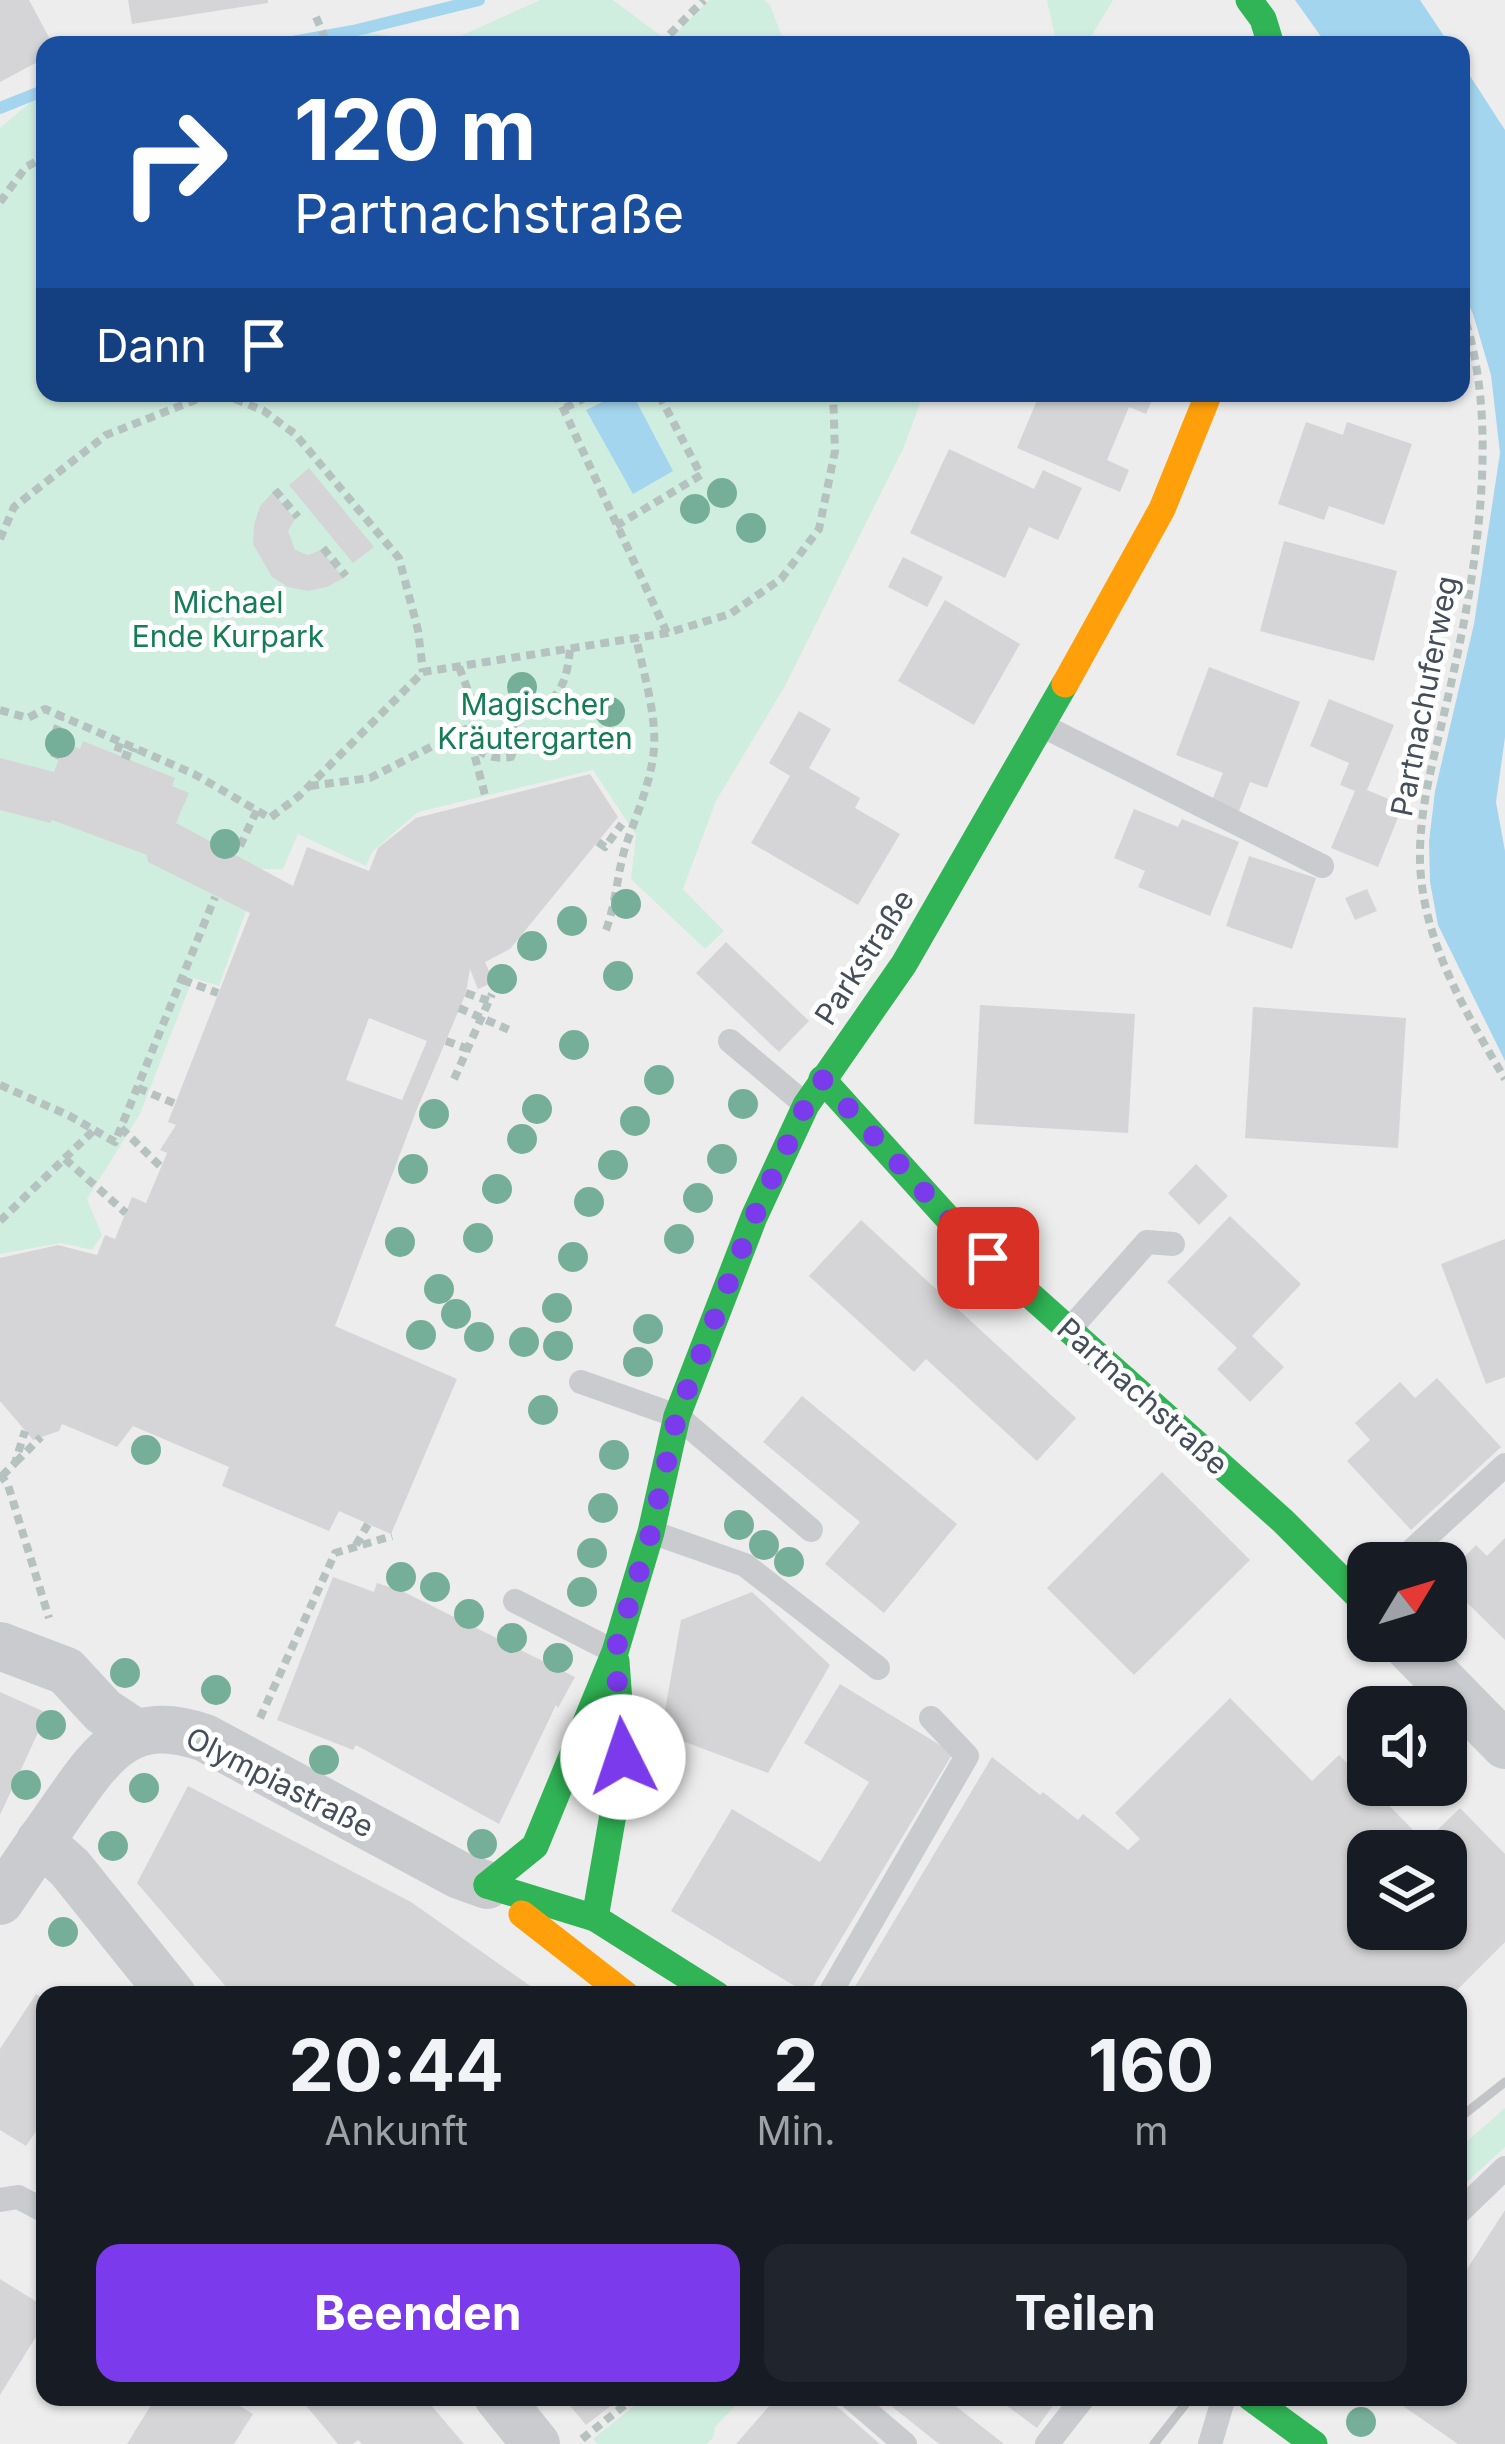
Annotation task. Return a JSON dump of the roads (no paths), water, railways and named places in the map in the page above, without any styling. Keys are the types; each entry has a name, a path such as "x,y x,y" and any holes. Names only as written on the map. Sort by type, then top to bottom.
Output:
{"street":[{"path":"1250,0 1268,36"},
{"name":"Parkstraße","path":"487,1885 535,1846 615,1652 651,1532 677,1416 754,1217 806,1105 904,964 1042,726 1162,509 1205,402"},
{"name":"Partnachstraße","path":"822,1079 964,1236 1347,1581"},
{"path":"0,1646 66,1671 104,1711 136,1733 103,1754 0,1901"},
{"name":"Parkstraße","path":"597,1908 623,1757 615,1652"},
{"path":"1426,1662 1501,1732"},
{"name":"Olympiastraße","path":"136,1733 179,1729 242,1758 459,1876 487,1885"},
{"path":"40,1841 70,1868 165,1986"},
{"path":"487,1885 597,1908 705,1986"},
{"path":"487,1885 615,1986"},
{"path":"510,2406 559,2442"},
{"path":"1262,2406 1314,2444"}],"lane":[{"path":"1042,726 1322,866"},
{"path":"730,1041 806,1105"},
{"path":"1069,1330 1147,1242 1173,1244"},
{"path":"581,1382 677,1416 811,1530"},
{"path":"1421,1542 1505,1465"},
{"path":"651,1532 745,1565 878,1668"},
{"path":"515,1601 615,1652"},
{"path":"835,1986 967,1756 931,1718"},
{"path":"1467,2204 1505,2168"},
{"path":"0,2200 18,2197 36,2206"},
{"path":"861,2406 905,2444"},
{"path":"1047,2444 1077,2406"},
{"path":"1210,2444 1221,2406"}],"water":[{"path":"1295,0 1420,0 1444,36 1321,36"},
{"path":"1470,76 1505,130 1505,737 1496,802 1505,851 1505,1061 1438,925 1430,882 1435,791 1474,624 1500,453 1491,375 1473,314"},
{"path":"602,402 637,402 673,471 633,494 586,410"}],"waterway":[{"path":"326,36 479,0"},
{"path":"0,108 36,94"}],"railway":[{"path":"1467,2112 1505,2082"},
{"path":"1154,2444 1184,2406"}],"park label":[{"name":"Michael Ende Kurpark","path":"228,619"},
{"name":"Magischer Kräutergarten","path":"535,721"}]}
